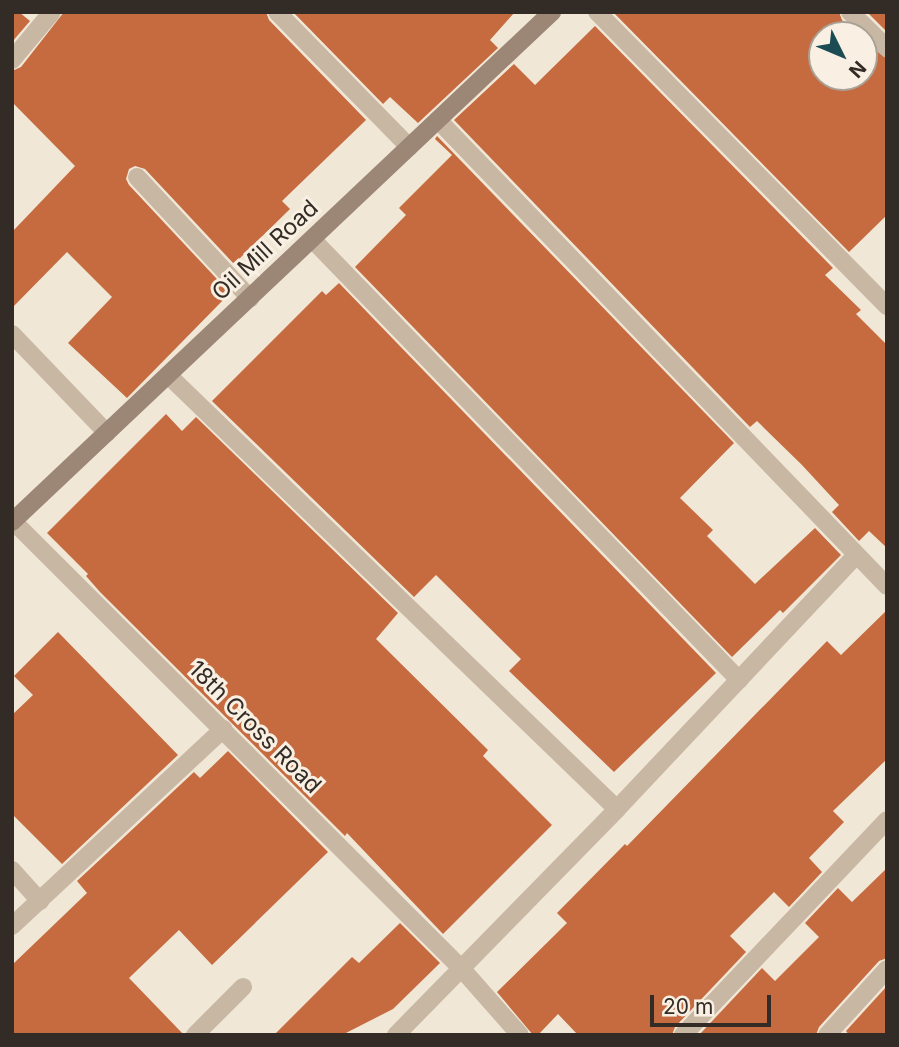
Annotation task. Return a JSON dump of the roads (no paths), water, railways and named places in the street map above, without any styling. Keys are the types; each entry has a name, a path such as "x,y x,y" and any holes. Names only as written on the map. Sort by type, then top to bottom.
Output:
{"street":[{"path":"277,12 409,147"},
{"name":"Oil Mill Road","path":"13,522 552,12"},
{"path":"597,12 887,306"},
{"path":"850,12 887,48"},
{"path":"12,60 45,14"},
{"path":"438,120 887,586"},
{"path":"137,177 250,298"},
{"path":"312,239 739,680"},
{"path":"12,334 107,433"},
{"path":"168,375 617,809"},
{"name":"18th Cross Road","path":"13,522 461,968 520,1035"},
{"path":"396,1035 617,809 856,555"},
{"path":"12,926 223,729"},
{"path":"682,1035 887,820"},
{"path":"12,870 40,901"},
{"path":"827,1035 887,969"},
{"path":"195,1035 243,987"}]}
